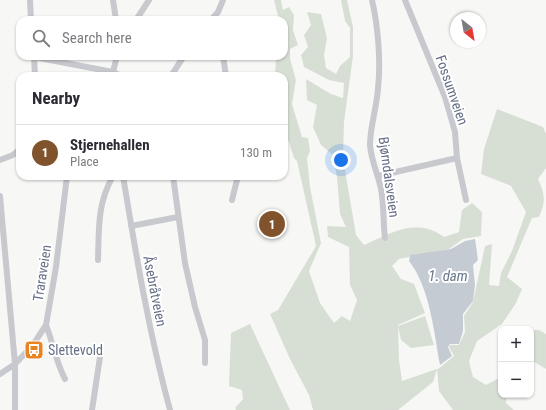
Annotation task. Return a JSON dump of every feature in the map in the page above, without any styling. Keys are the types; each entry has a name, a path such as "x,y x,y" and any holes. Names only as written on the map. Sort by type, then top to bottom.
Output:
{"street":[{"path":"30,0 31,16"},
{"path":"113,0 115,16"},
{"path":"139,16 149,0"},
{"path":"214,16 218,12 223,0"},
{"name":"Bjørndalsveien","path":"372,0 379,53 379,72 370,146 382,197 385,238"},
{"name":"Fossumveien","path":"405,0 445,97 454,132 457,158 466,200"},
{"path":"34,60 35,72"},
{"path":"52,60 104,72"},
{"path":"113,72 116,60"},
{"path":"174,72 181,60"},
{"path":"224,60 225,72"},
{"path":"0,160 16,152"},
{"path":"378,176 457,158"},
{"name":"Traraveien","path":"0,374 15,364 33,345 46,325 56,267 67,180"},
{"path":"98,260 99,218 105,191 111,180"},
{"name":"Åsebråtveien","path":"124,180 147,314 170,410"},
{"path":"173,180 185,263 194,307 205,340 205,364"},
{"path":"232,200 237,180"},
{"path":"0,196 15,364 15,410"},
{"path":"131,226 178,217"},
{"path":"46,325 65,380"},
{"path":"92,410 100,357"}],"shaded area":[{"path":"274,0 281,0 283,10 289,7 294,15 293,30 298,45 290,49 290,59 296,80 292,104 302,137 308,138 310,151 307,158 310,187 321,243 309,271 320,303 334,323 342,316 350,321 357,300 350,285 349,247 328,237 327,226 346,227 340,214 337,177 333,155 321,145 313,127 317,105 307,100 306,79 331,94 343,98 344,83 329,80 304,67 301,55 308,47 304,35 311,25 307,12 321,14 327,38 324,55 326,68 336,74 340,66 350,57 350,28 345,21 341,0 347,0 353,27 353,56 344,122 343,158 356,235 364,245 394,232 413,227 433,231 444,237 459,232 462,210 472,203 482,212 481,236 463,239 449,249 399,259 392,266 401,279 414,284 425,313 398,325 399,360 402,381 437,369 433,382 398,410 313,410 309,395 290,359 270,314 278,310 316,246 297,161 294,158 288,139 288,72 275,72 276,60 288,60 288,16 278,16"},
{"path":"497,109 543,127 546,134 546,168 538,179 544,198 543,207 539,217 532,218 507,277 522,289 516,303 502,324 477,341 469,361 473,377 486,385 498,379 498,398 506,398 506,403 514,410 453,410 439,391 437,369 454,356 449,347 450,345 459,345 465,332 464,316 473,302 485,246 492,244 489,285 499,286 501,273 512,251 526,212 511,186 481,174 484,149"},
{"path":"425,316 434,345 411,348 401,340 398,326"},
{"path":"250,324 290,410 236,410 235,408 243,399 242,390 229,386 231,333"},
{"path":"534,330 539,330 546,334 546,369 534,362"}],"water":[{"name":"1. dam","path":"475,239 478,260 473,265 475,285 473,301 463,314 463,331 459,344 450,344 448,347 452,356 440,365 430,311 422,284 409,261 410,255 451,249 465,241"}],"place":[{"name":"Stjernehallen","path":"272,224"},
{"name":"Slettevold","path":"34,350"}]}
